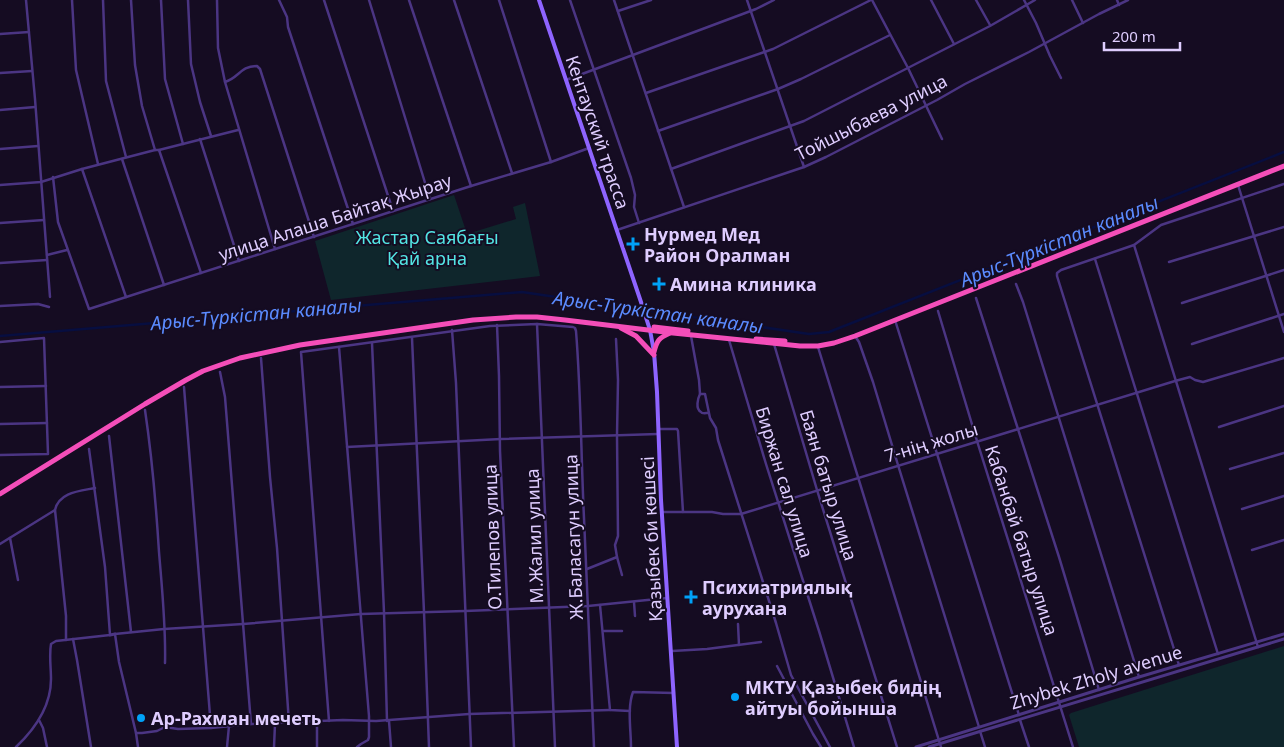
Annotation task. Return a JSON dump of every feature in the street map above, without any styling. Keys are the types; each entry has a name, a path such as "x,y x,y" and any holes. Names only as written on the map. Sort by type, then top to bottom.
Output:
{"highway":[{"path":"0,492 167,390 203,371 240,358 300,345 500,318 537,317 649,328 670,333 774,344 818,346 855,336 1284,165"},
{"path":"0,492 165,387 201,368 239,354 310,341 499,314 537,314 649,328 800,343 818,343 854,333 1284,165"},
{"path":"619,326 640,339 654,353"},
{"path":"654,353 660,338 670,333"}],"main road":[{"name":"Кентауский трасса","path":"539,0 645,316"},
{"name":"Қазыбек би көшесі","path":"645,316 654,353 657,392 662,512 677,747"}],"street":[{"path":"26,0 50,298"},
{"path":"72,0 76,70 98,164"},
{"path":"103,0 106,81 126,157"},
{"path":"132,0 135,65 142,106 155,150"},
{"path":"161,0 164,79 183,144"},
{"path":"188,0 191,64 211,136"},
{"path":"217,0 218,48 225,82 275,249"},
{"path":"279,0 287,18 288,27 353,224"},
{"path":"324,0 393,211"},
{"path":"369,0 430,199"},
{"path":"409,0 471,186"},
{"path":"454,0 512,173"},
{"path":"499,0 551,162"},
{"path":"570,0 631,178 635,195 634,207 639,223"},
{"path":"614,0 684,208"},
{"path":"618,11 651,0"},
{"path":"747,0 804,167"},
{"path":"565,80 756,10 774,0"},
{"path":"646,93 773,49 872,0 908,68 942,139"},
{"path":"931,0 954,44"},
{"path":"976,0 990,26"},
{"path":"1024,0 1062,78"},
{"path":"672,169 790,126 990,26 1035,0"},
{"path":"1072,0 1082,23"},
{"path":"1116,0 1119,5"},
{"name":"Тойшыбаева улица","path":"617,230 804,167 1128,0"},
{"path":"0,34 29,32"},
{"path":"658,130 778,89 890,35"},
{"path":"225,82 231,80 249,66 257,66 260,69 314,237"},
{"path":"0,73 32,71"},
{"path":"0,110 35,107"},
{"path":"0,185 41,182 98,164 238,130"},
{"path":"200,139 239,261"},
{"path":"0,149 38,146"},
{"name":"улица Алаша Байтақ Жырау","path":"67,250 88,309 551,162 589,148"},
{"path":"160,150 200,273"},
{"path":"122,159 164,285"},
{"path":"82,169 126,297"},
{"path":"46,255 67,250 58,222 53,177"},
{"path":"1238,184 1284,332"},
{"path":"1179,665 1056,276 1061,270 1134,245 1161,225 1284,184"},
{"path":"0,224 44,220"},
{"path":"1169,262 1284,227"},
{"path":"1134,245 1258,647"},
{"path":"1095,259 1218,654"},
{"path":"0,263 47,260"},
{"path":"1182,304 1284,270"},
{"path":"1016,284 1139,677"},
{"path":"976,298 1060,557 1099,690"},
{"path":"0,306 38,304 49,306"},
{"name":"Кабанбай батыр улица","path":"938,311 1073,747"},
{"path":"1192,344 1284,314"},
{"path":"895,320 1019,715"},
{"path":"330,721 301,352 412,338 452,330 497,325 537,324"},
{"name":"Ж.Баласагун улица","path":"537,324 573,327 576,330 594,747"},
{"name":"М.Жалил улица","path":"537,324 555,747"},
{"name":"О.Тилепов улица","path":"497,325 514,747"},
{"path":"452,330 456,383 471,747"},
{"path":"691,335 699,380 700,394 697,399 698,407 700,412 709,414"},
{"path":"855,336 859,342 873,382 979,727"},
{"path":"0,342 44,338 48,454 0,455"},
{"path":"412,338 429,747"},
{"path":"616,339 618,380 618,536 614,545 622,575"},
{"name":"Биржан сал улица","path":"729,339 854,747"},
{"path":"372,343 388,721 391,747"},
{"name":"Баян батыр улица","path":"774,344 897,747"},
{"path":"818,346 941,745"},
{"path":"340,347 369,721 368,740 358,747"},
{"path":"261,358 289,723"},
{"name":"7-нің жолы","path":"662,512 741,514 1136,392 1190,377 1203,382 1284,358"},
{"path":"220,372 225,397 252,724"},
{"path":"0,387 46,386"},
{"path":"184,387 211,728"},
{"path":"700,394 705,394 710,418 716,428 718,440 791,676 830,747"},
{"path":"1219,427 1284,406"},
{"path":"145,410 150,447 166,636 165,663"},
{"path":"0,424 47,423"},
{"path":"347,447 617,435 659,432 677,428 683,512"},
{"path":"109,436 131,632"},
{"path":"89,449 104,567 110,635"},
{"path":"1230,469 1284,453"},
{"path":"66,640 66,616 57,504 70,493 95,488"},
{"path":"1242,510 1284,496"},
{"path":"0,544 56,510"},
{"path":"10,538 18,580"},
{"path":"1252,550 1284,540"},
{"path":"587,569 616,556"},
{"path":"16,747 34,729 47,700 51,682 51,644 56,641 164,629 384,612 549,608 667,598"},
{"path":"634,602 635,616"},
{"path":"600,605 610,710"},
{"path":"738,624 739,646"},
{"path":"603,631 622,631"},
{"path":"116,634 119,662 138,747"},
{"name":"Zhybek Zholy avenue","path":"916,747 1284,634"},
{"path":"73,639 91,747"},
{"name":"Zhybek Zholy avenue","path":"930,747 1284,639"},
{"path":"672,651 739,646 761,642"},
{"path":"778,666 813,734 822,747"},
{"path":"631,747 630,711 634,692 674,693"},
{"path":"136,733 157,731 166,727 178,729 211,728 252,724 358,720 388,721 469,714 592,710 630,711"},
{"path":"39,719 47,747"},
{"path":"1020,719 1029,747"},
{"path":"317,722 317,747"},
{"path":"274,747 275,724"},
{"path":"227,747 229,726"},
{"path":"980,732 985,747"}],"green space":[{"name":"Жастар Саябағы Қай арна","path":"454,195 467,234 516,219 513,207 525,203 540,276 331,300 315,241"},
{"path":"1284,646 1284,747 1079,747 1069,715 1071,713"}],"waterway":[{"name":"Арыс-Түркістан каналы","path":"0,336 522,292 809,334 829,332 1284,152"}],"place":[{"name":"Нурмед Мед Район Оралман","path":"633,244"},
{"name":"Амина клиника","path":"659,284"},
{"name":"Психиатриялық аурухана","path":"691,597"},
{"name":"МКТУ Қазыбек бидің айтуы бойынша","path":"735,697"},
{"name":"Ар-Рахман мечеть","path":"141,718"}]}
